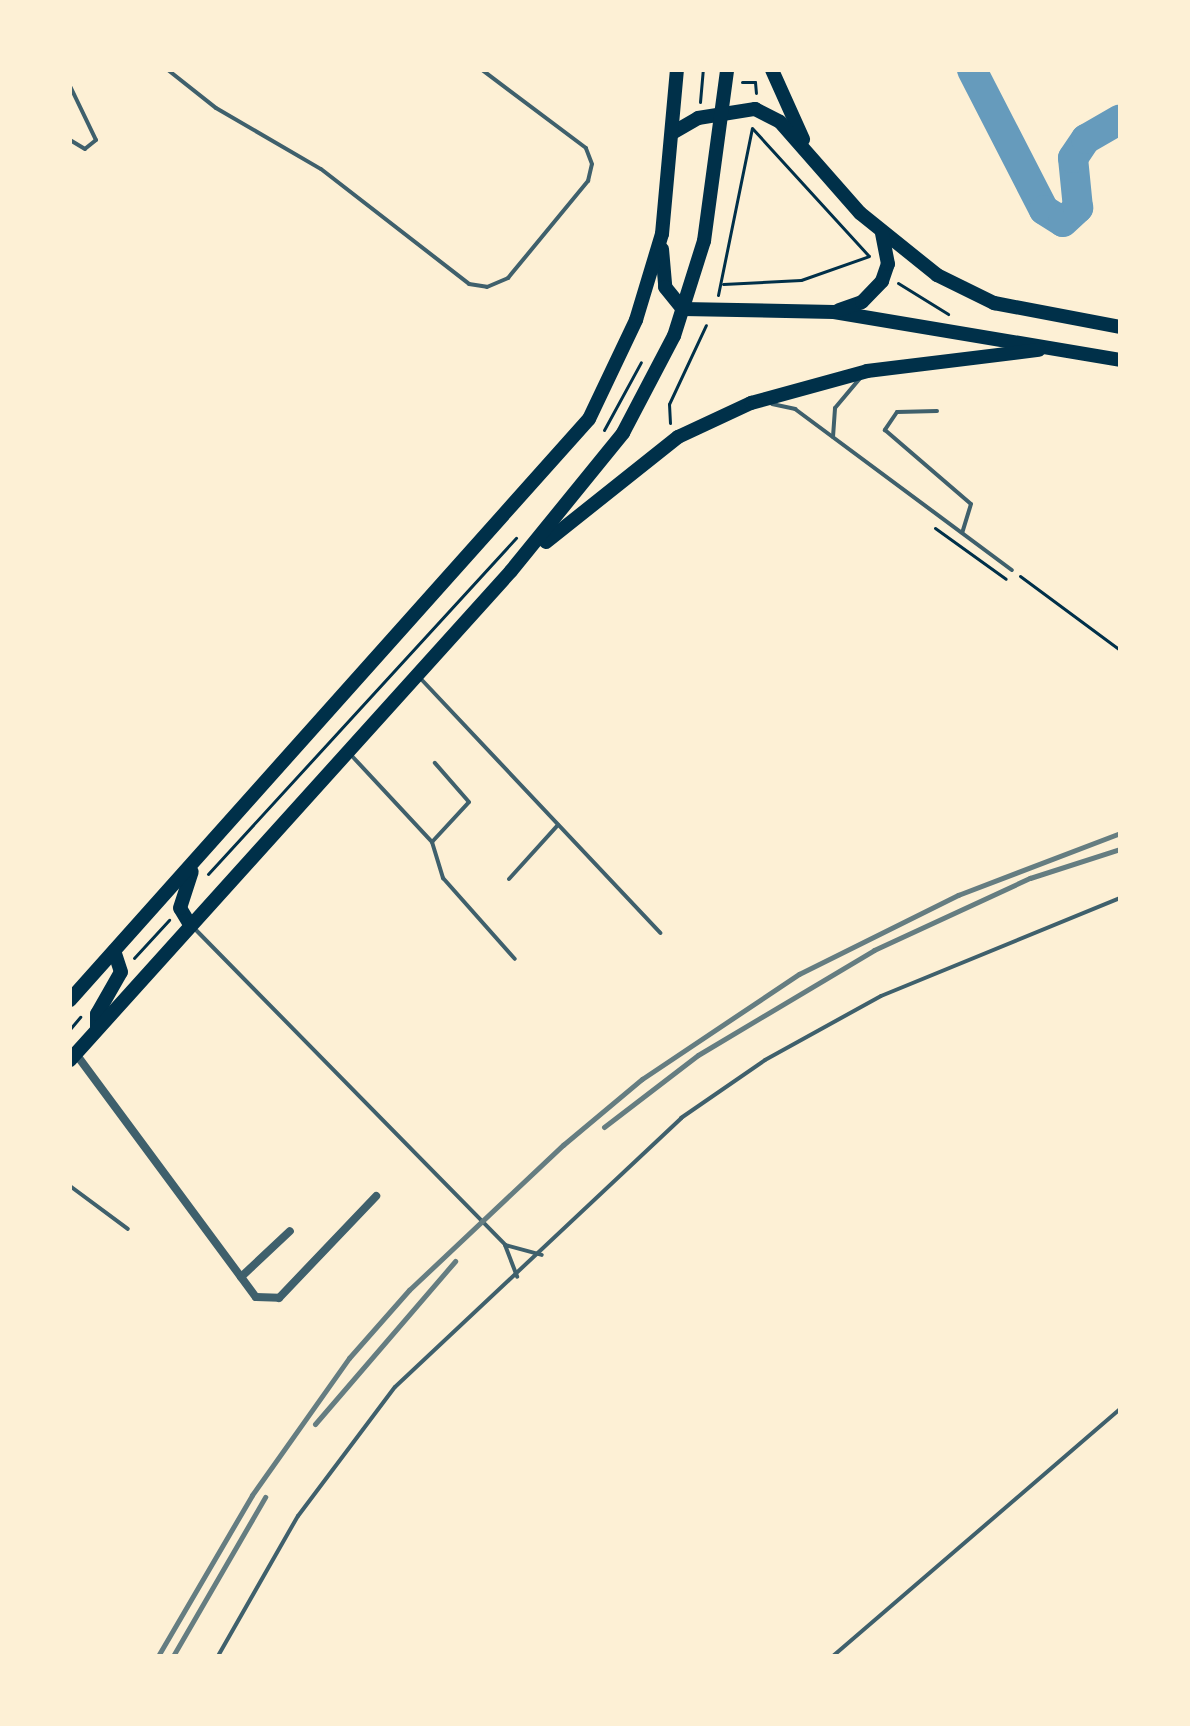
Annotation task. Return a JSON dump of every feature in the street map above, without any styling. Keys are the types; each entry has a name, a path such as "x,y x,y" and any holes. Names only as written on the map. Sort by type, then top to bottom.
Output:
{"main road":[{"path":"677,70 674,132 662,234 665,287 683,309 834,312 1039,350 1120,360"},
{"path":"73,1057 189,923 511,571 623,433 683,309 715,192 727,70"},
{"path":"772,70 810,154"},
{"path":"674,132 723,111 755,109 780,122 881,233 937,275 994,303 1120,327"},
{"path":"834,312 862,302 882,281 888,264 881,233"},
{"path":"70,1000 565,452 636,320 662,234"},
{"path":"511,571 671,441 751,403 867,371 1039,350"},
{"path":"189,923 181,897 199,858"},
{"path":"97,1029 97,1014 121,972 114,951"}],"street":[{"path":"73,1057 256,1297 279,1298 376,1196"},
{"path":"241,1277 290,1231"}],"lane":[{"path":"168,70 216,108 321,169 469,284 487,287 508,278 588,181 592,164 586,148 482,70"},
{"path":"70,86 96,140 85,149 70,140"},
{"path":"833,437 835,408 867,371"},
{"path":"751,403 795,409 1012,570"},
{"path":"937,411 897,412 885,430 971,504 962,533"},
{"path":"416,675 660,933"},
{"path":"347,750 432,842 443,878 515,959"},
{"path":"432,842 469,802 435,763"},
{"path":"509,879 558,825"},
{"path":"218,1656 298,1516 395,1387 542,1255 618,1172 765,1060 989,945 1120,898"},
{"path":"189,923 505,1245 517,1278"},
{"path":"70,1186 128,1229"},
{"path":"505,1245 542,1255"},
{"path":"833,1656 1120,1409"}],"path":[{"path":"702,84 703,70"},
{"path":"747,82 755,82 757,94"},
{"path":"752,128 869,256 801,280 723,284 726,268 752,128"},
{"path":"900,286 954,316"},
{"path":"666,418 706,326"}],"waterway":[{"path":"972,70 1044,210 1063,222 1078,208 1073,158 1086,139 1120,119"}],"railway":[{"path":"158,1656 252,1495 349,1358 409,1290 563,1145 642,1079 799,974 958,895 1120,833"},
{"path":"604,1127 698,1055 874,950 1030,878 1120,849"},
{"path":"315,1424 455,1261"},
{"path":"173,1656 265,1497"}]}
